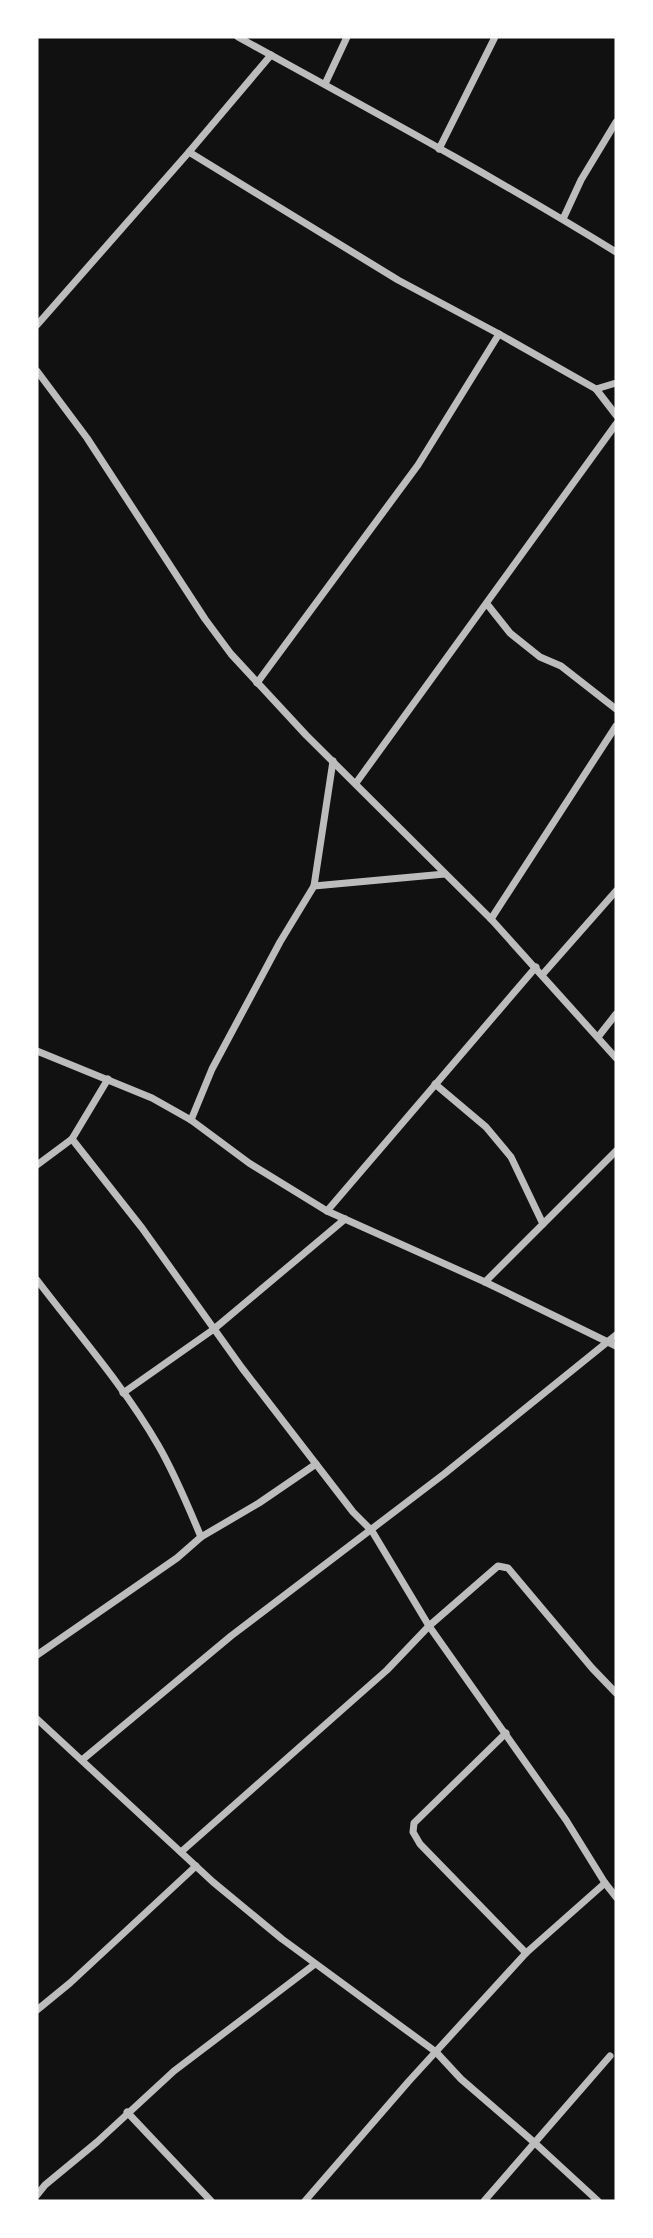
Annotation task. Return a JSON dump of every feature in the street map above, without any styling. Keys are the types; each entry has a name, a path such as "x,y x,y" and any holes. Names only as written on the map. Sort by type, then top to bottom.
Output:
{"street":[{"path":"239,37 563,219 616,252"},
{"path":"325,84 347,37"},
{"path":"439,149 495,37"},
{"path":"37,325 271,55"},
{"path":"563,219 581,180 616,122"},
{"path":"189,152 398,280 596,389 616,415"},
{"path":"257,683 418,465 499,334"},
{"path":"37,371 86,438 231,654 333,761 491,919 616,1058"},
{"path":"596,389 616,383"},
{"path":"356,783 616,424"},
{"path":"487,604 510,633 540,657 561,666 616,709"},
{"path":"491,919 616,726"},
{"path":"191,1120 212,1069 280,942 314,886 333,761"},
{"path":"314,886 445,874"},
{"path":"542,975 616,891"},
{"path":"327,1211 536,967"},
{"path":"598,1037 616,1014"},
{"path":"37,1051 152,1098 191,1120 249,1163 327,1211 485,1282 616,1346"},
{"path":"37,1165 72,1139 108,1079"},
{"path":"435,1084 486,1127 511,1157 543,1224"},
{"path":"72,1139 142,1228 316,1464 353,1512 372,1531 429,1626 506,1733 616,1897"},
{"path":"485,1282 616,1151"},
{"path":"124,1392 214,1329 345,1219"},
{"path":"37,1280 124,1392 180,1487 201,1537"},
{"path":"82,1759 231,1636 444,1475 616,1335"},
{"path":"37,1655 177,1558 201,1537 316,1464"},
{"path":"181,1852 387,1671 429,1626 498,1566 508,1567 616,1693"},
{"path":"37,1719 196,1866 282,1939 436,2052 461,2079 598,2201"},
{"path":"506,1733 414,1823 412,1832 420,1844 526,1953"},
{"path":"37,2010 70,1983 196,1866"},
{"path":"305,2201 526,1953 605,1883"},
{"path":"37,2195 174,2071 315,1964"},
{"path":"484,2201 610,2056"},
{"path":"127,2112 212,2201"}]}
